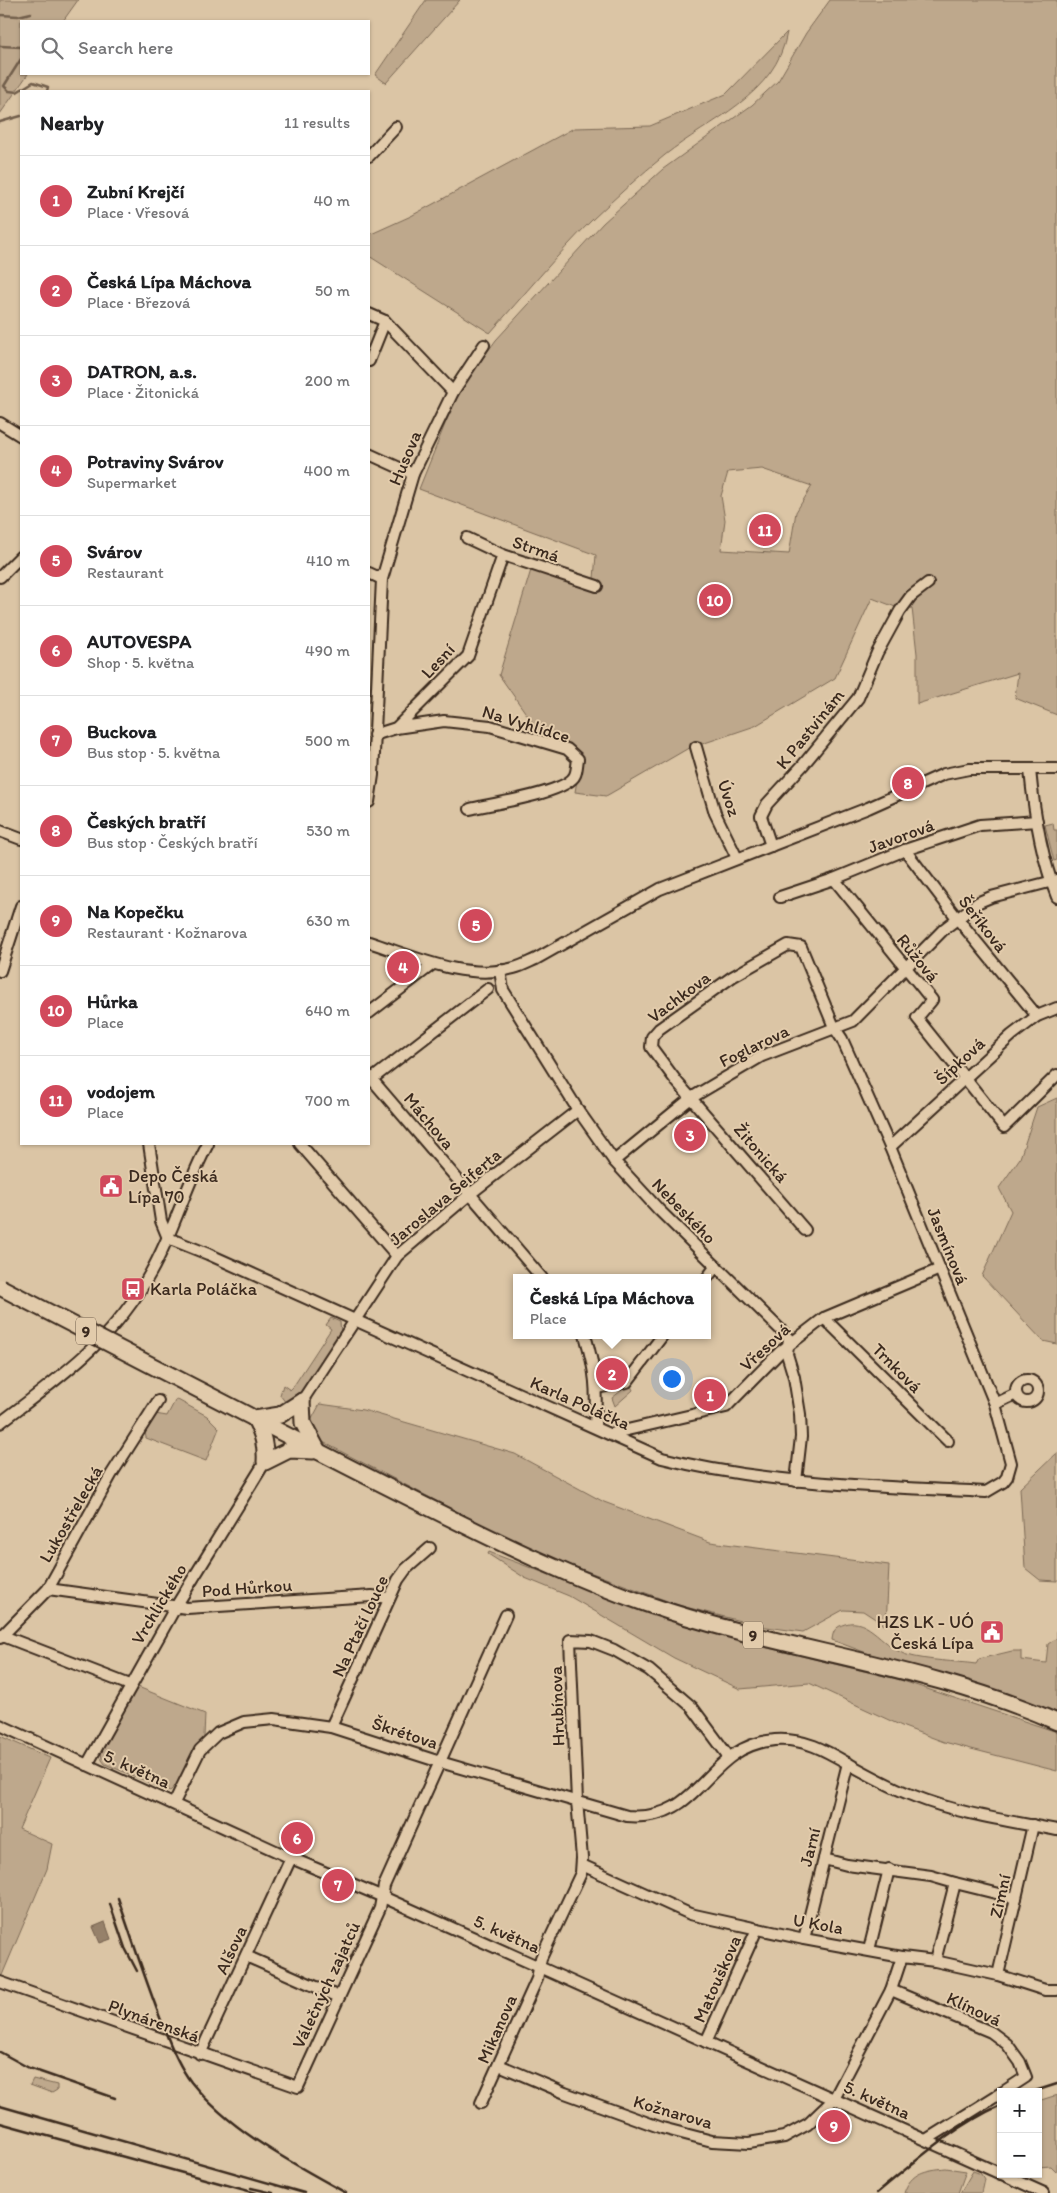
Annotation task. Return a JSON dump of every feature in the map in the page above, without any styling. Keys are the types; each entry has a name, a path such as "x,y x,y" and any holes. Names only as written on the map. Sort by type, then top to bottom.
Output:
{"main road":[{"name":"9","path":"0,1287 319,1452 527,1556 647,1604 758,1636 946,1683 1006,1702 1057,1722"},
{"path":"265,1462 266,1450 263,1433 255,1419 280,1416 302,1401"},
{"path":"302,1401 303,1423 319,1452"},
{"path":"265,1462 289,1450 319,1452"}],"street":[{"path":"370,155 396,127"},
{"path":"370,314 386,320 452,392"},
{"path":"370,359 386,320"},
{"name":"Husova","path":"370,788 382,579 413,474 452,392 484,345"},
{"path":"0,422 20,435"},
{"path":"370,454 413,474"},
{"name":"Strmá","path":"467,538 502,555 597,586"},
{"name":"Lesní","path":"374,735 396,728 468,656 502,555"},
{"path":"0,576 20,557"},
{"path":"370,573 382,579"},
{"name":"K Pastvinám","path":"771,846 761,816 768,804 858,698 877,653 900,611 912,596 928,583"},
{"name":"Na Vyhlídce","path":"396,728 444,720 490,726 567,749 578,760 575,776 566,785 553,791 470,809"},
{"name":"Úvoz","path":"696,747 715,813 737,858"},
{"path":"370,942 433,964 457,970 515,968 536,959 660,889 868,808 944,774 969,769 1057,769"},
{"path":"1030,770 1037,821 1057,897"},
{"name":"Javorová","path":"780,897 834,879 905,850 980,825 1037,821"},
{"path":"0,831 20,839"},
{"name":"Šeříková","path":"905,850 1036,1016"},
{"name":"Růžová","path":"834,879 932,1000 917,1018 1004,1127 1057,1075"},
{"name":"Foglarova","path":"691,1098 762,1056 853,1021 957,918 979,902 1054,880"},
{"path":"0,971 17,936 20,914"},
{"name":"Vachkova","path":"691,1098 651,1047 652,1036 732,977 788,945 801,947 834,1027"},
{"path":"370,1012 433,964"},
{"name":"Nebeského","path":"500,970 503,990 578,1110 614,1161 789,1338 784,1349 794,1377 800,1414 801,1437 796,1481"},
{"path":"370,1077 488,990"},
{"name":"Šípková","path":"890,1147 1012,1035 1036,1016 1057,1008"},
{"name":"Jasmínová","path":"834,1027 842,1038 890,1147 995,1404 1011,1463 1007,1477 1003,1482"},
{"name":"Máchova","path":"370,1077 539,1274"},
{"path":"614,1161 691,1098"},
{"name":"Žitonická","path":"691,1098 805,1230"},
{"name":"Jaroslava Seiferta","path":"302,1401 398,1256 470,1194 578,1110"},
{"path":"149,1145 161,1221 168,1238"},
{"path":"0,1423 60,1379 106,1336 140,1289 168,1238 209,1145"},
{"path":"301,1145 398,1256"},
{"name":"Karla Poláčka","path":"168,1238 662,1458 690,1466 796,1481 986,1492 1003,1482"},
{"path":"710,1274 716,1266"},
{"name":"Vřesová","path":"610,1434 726,1407 784,1349 824,1318 940,1269"},
{"name":"Trnková","path":"824,1318 948,1441"},
{"path":"586,1339 594,1366 597,1388 594,1427"},
{"path":"597,1388 627,1382 660,1339"},
{"path":"995,1404 1016,1394"},
{"name":"Lukostřelecká","path":"130,1685 1,1637 48,1589 111,1475 158,1402"},
{"name":"Vrchlického","path":"87,1765 130,1685 175,1608 265,1462"},
{"name":"Na Ptačí louce","path":"331,1727 389,1598 406,1568 430,1548"},
{"name":"Pod Hůrkou","path":"48,1589 175,1608 238,1606 372,1596 389,1598"},
{"name":"Válečných zajatců","path":"298,2087 380,1908 384,1886 506,1615"},
{"name":"Hrubínova","path":"539,1967 541,1958 582,1865 577,1801 570,1640 590,1640 614,1650 649,1670 692,1707 729,1757"},
{"name":"Škrétova","path":"174,1803 200,1750 218,1733 244,1722 274,1719 331,1727 440,1762 627,1816 642,1818 662,1814 683,1802 729,1757"},
{"name":"5. května","path":"0,1725 291,1858 383,1897 997,2172"},
{"path":"729,1757 759,1743 792,1740 818,1746 832,1752 848,1764 913,1796 947,1807 1057,1830"},
{"name":"Jarní","path":"804,1939 848,1764"},
{"name":"Zimní","path":"998,1975 1033,1825"},
{"name":"Alšova","path":"200,2054 291,1858"},
{"path":"824,1859 847,1865 931,1876 1016,1898"},
{"name":"U Kola","path":"582,1865 690,1914 804,1939 902,1957 935,1961 998,1975 1045,1990 1057,1990"},
{"path":"869,1950 889,1870"},
{"path":"935,1961 955,1883"},
{"name":"Matouškova","path":"706,2042 757,1929"},
{"path":"246,1956 339,1997"},
{"name":"Kožnarova","path":"498,2065 565,2093 662,2128 712,2141 749,2143 784,2137 808,2124 834,2099 891,1990 902,1957"},
{"name":"Mikanova","path":"481,2103 537,1979 539,1967"},
{"name":"Plynárenská","path":"0,1982 298,2087"},
{"name":"Klínová","path":"891,1990 991,2032 1007,2044 1020,2062 1026,2078 1009,2088"},
{"path":"926,2140 997,2095"},
{"name":"5. května","path":"1011,2178 1044,2193"}],"shaded area":[{"path":"0,0 78,0 64,20 20,20 20,75 27,75 0,114"},
{"path":"426,0 460,0 386,83 375,75"},
{"path":"830,0 1057,0 1057,715 1015,698 1018,673 917,704 917,654 912,608 898,608 872,598 835,678 755,726 687,749 606,796 575,792 581,757 564,742 537,729 499,675 531,570 593,590 596,555 419,489 458,392 496,340 603,223 663,169 752,105 778,81 806,33","holes":["762,469 812,486 796,512 789,554 721,550 725,520 721,496 728,472"]},
{"path":"787,32 781,54 770,73 756,89 739,104 682,142 646,170 592,220 490,333 370,257 370,235 411,216 574,128 650,126 726,94"},
{"path":"1053,823 1054,830 1057,830 1057,860 1054,861 1045,825"},
{"path":"1057,1098 1057,1344 1043,1341 982,1276 1011,1211 999,1188 1020,1158 1037,1107"},
{"path":"331,1318 340,1322 341,1333 302,1393 289,1407 280,1395 283,1385 290,1390 293,1387 331,1329 326,1325"},
{"path":"630,1384 633,1390 615,1406 612,1398"},
{"path":"176,1399 207,1416 219,1428 206,1461 146,1438 145,1431 155,1414 167,1416"},
{"path":"320,1404 363,1410 515,1454 604,1502 710,1542 889,1565 886,1626 863,1611 843,1610 803,1632 760,1626 678,1605 533,1551 319,1440 306,1430"},
{"path":"1057,1453 1057,1581 1040,1580 1025,1568 1020,1488"},
{"path":"489,1552 647,1612 764,1647 897,1679 1057,1732 1057,1771 944,1742 904,1727 809,1683 740,1689 674,1658 569,1596 525,1578 488,1554"},
{"path":"854,1623 869,1629 899,1652 907,1655 933,1660 976,1664 979,1659 1012,1651 1021,1651 1021,1660 1046,1663 1048,1644 1057,1638 1057,1713 961,1679 880,1658 832,1640 834,1632 839,1626"},
{"path":"138,1687 205,1714 204,1737 179,1783 170,1791 105,1764 102,1760 101,1751"},
{"path":"0,1736 50,1758 19,1829 52,1844 47,1869 0,1980"},
{"path":"105,1922 111,1939 100,1943 93,1927"},
{"path":"33,2079 57,2085 57,2090 52,2093 30,2085"},
{"path":"1057,2095 1057,2172 1051,2166 1042,2167 1042,2100"},
{"path":"946,2168 966,2171 958,2193 904,2193 915,2176 920,2173"},
{"path":"973,2171 981,2174 984,2179 981,2193 960,2193"}],"waterway":[{"path":"0,15 18,16 31,13"},
{"path":"0,46 20,47"},
{"path":"20,61 4,86 9,91 17,92 20,90"},
{"path":"20,90 33,82 48,87 47,90"},
{"path":"0,122 20,116"}],"railway":[{"path":"118,1898 169,2042 191,2082 207,2100 243,2131 284,2158 346,2193"},
{"path":"110,1904 125,1948 137,1971"},
{"path":"0,2052 29,2068 115,2098"},
{"path":"1042,2089 1057,2084"},
{"path":"0,2106 304,2193"},
{"path":"877,2193 951,2134 997,2107"},
{"path":"0,2123 256,2193"},
{"path":"251,2188 273,2193"}],"place":[{"name":"vodojem","path":"765,530"},
{"name":"Hůrka","path":"715,600"},
{"name":"Českých bratří","path":"908,783"},
{"name":"Svárov","path":"476,925"},
{"name":"Potraviny Svárov","path":"403,967"},
{"name":"DATRON, a.s.","path":"690,1135"},
{"name":"Depo Česká Lípa 70","path":"111,1186"},
{"name":"Karla Poláčka","path":"133,1289"},
{"name":"Česká Lípa Máchova","path":"612,1374"},
{"name":"Zubní Krejčí","path":"710,1395"},
{"name":"HZS LK - UÓ Česká Lípa","path":"992,1632"},
{"name":"AUTOVESPA","path":"297,1838"},
{"name":"Buckova","path":"338,1885"},
{"name":"Na Kopečku","path":"834,2126"}]}
